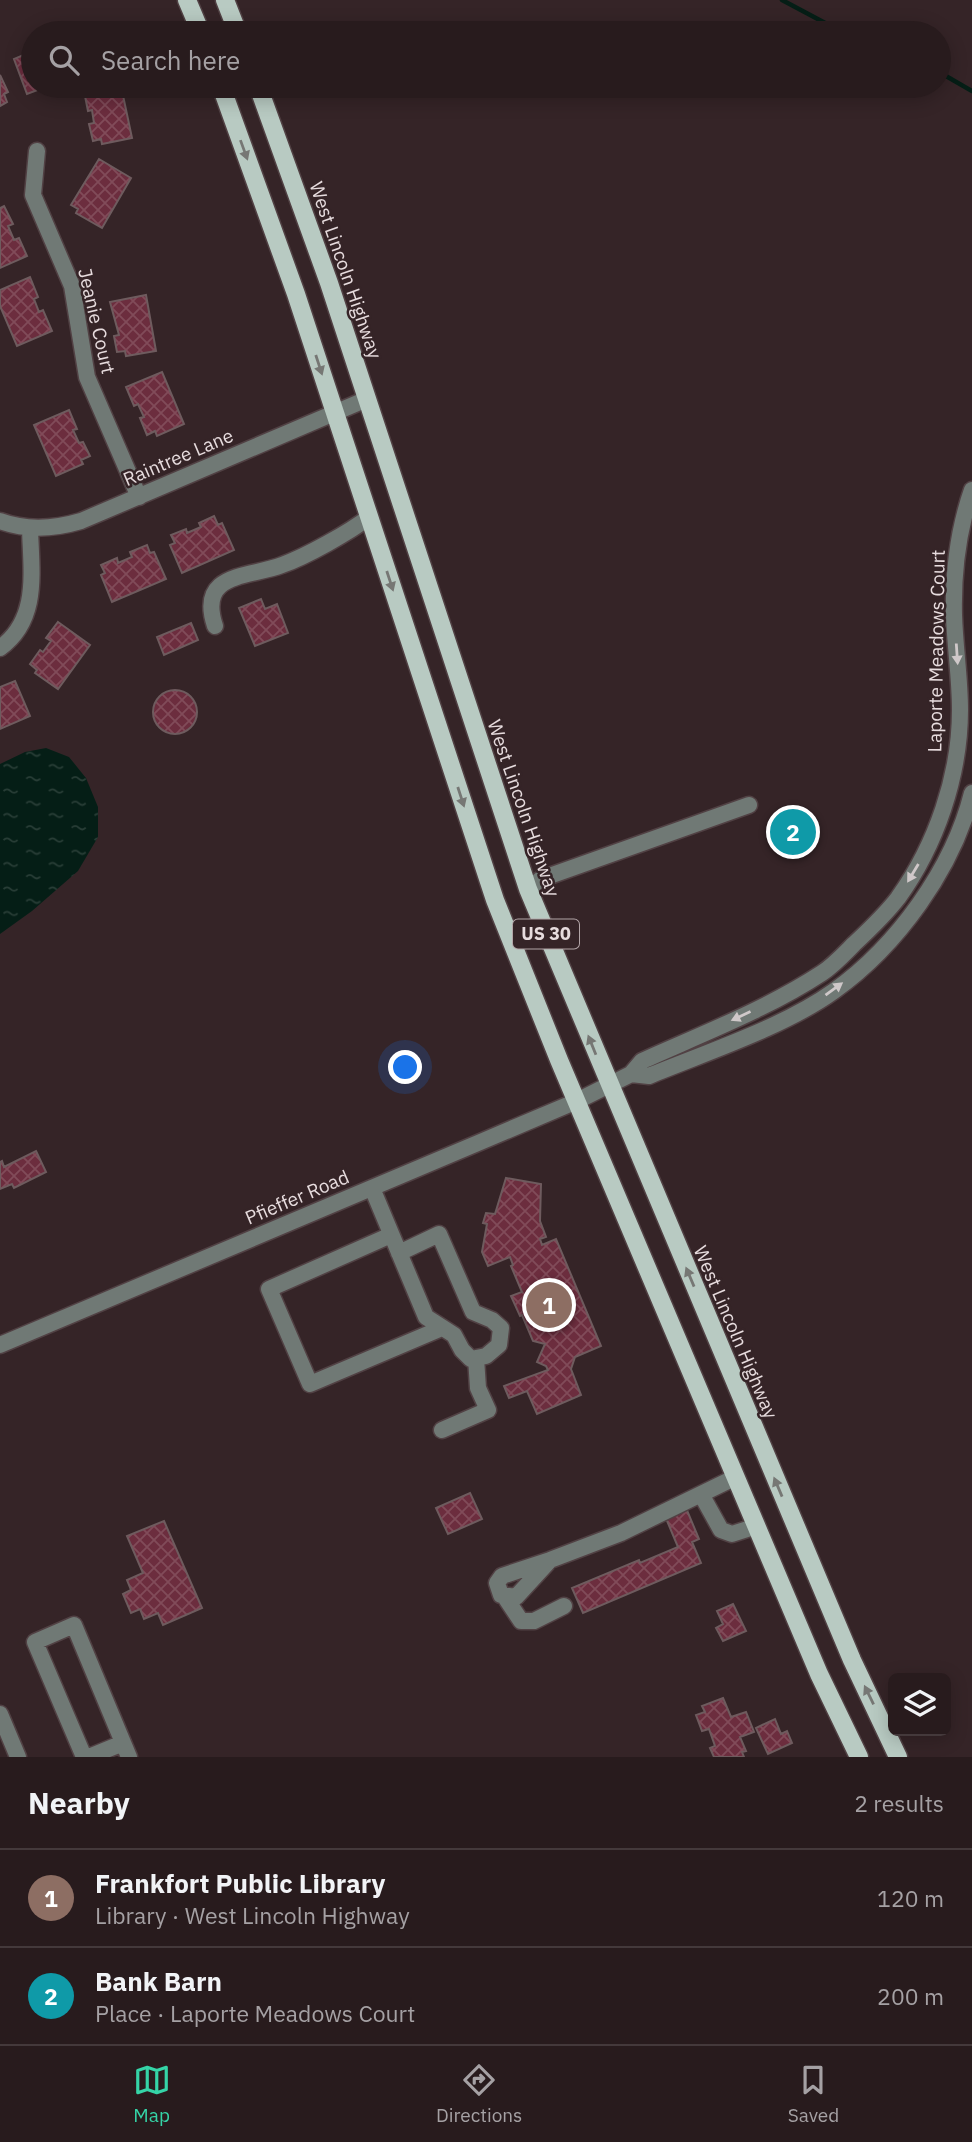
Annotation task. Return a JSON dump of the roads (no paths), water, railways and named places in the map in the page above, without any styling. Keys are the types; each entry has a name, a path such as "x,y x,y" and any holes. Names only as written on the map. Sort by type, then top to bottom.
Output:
{"main road":[{"path":"187,0 196,21"},
{"path":"225,0 233,21"},
{"name":"US 30","path":"225,98 296,294 495,900 736,1477 820,1674 859,1757"},
{"name":"West Lincoln Highway","path":"262,98 329,283 528,889 852,1660 898,1757"}],"street":[{"name":"Jeanie Court","path":"37,150 33,195 72,286 87,377 139,496"},
{"name":"Raintree Lane","path":"0,521 12,526 30,528 74,523 367,399"},
{"name":"Laporte Meadows Court","path":"609,1086 631,1074 642,1061 771,1002 824,972 868,931 897,899 919,863 944,807 956,759 960,711 954,617 955,575 963,516 972,490"},
{"path":"215,626 209,608 215,591 232,577 282,565 358,526 369,517"},
{"path":"0,648 22,625 29,605 32,583 30,528"},
{"name":"Laporte Meadows Court","path":"631,1074 649,1076 786,1019 834,991 888,943 908,920 937,877 957,835 972,793"},
{"path":"528,889 541,879 749,805"},
{"name":"Pfieffer Road","path":"0,1345 609,1086"},
{"path":"372,1188 391,1235 426,1317 448,1332 471,1359 486,1356 499,1345 501,1328 492,1320 473,1312 439,1234 399,1253"},
{"path":"391,1235 269,1289 310,1384 448,1332 473,1312"},
{"path":"442,1430 488,1410 478,1388 476,1358"},
{"path":"564,1606 534,1622 521,1621 501,1595 498,1583 502,1576 621,1533 736,1477"},
{"path":"701,1494 721,1530 732,1534 757,1526"},
{"path":"83,1757 35,1642 74,1625 127,1750 89,1757"},
{"path":"0,1714 18,1757"}],"water":[{"path":"46,748 69,757 86,778 98,807 98,837 78,871 32,911 0,934 0,764 25,752"}],"waterway":[{"path":"782,0 821,21"},
{"path":"951,79 972,91"}],"place":[{"name":"Bank Barn","path":"793,832"},
{"name":"Frankfort Public Library","path":"549,1305"}]}
